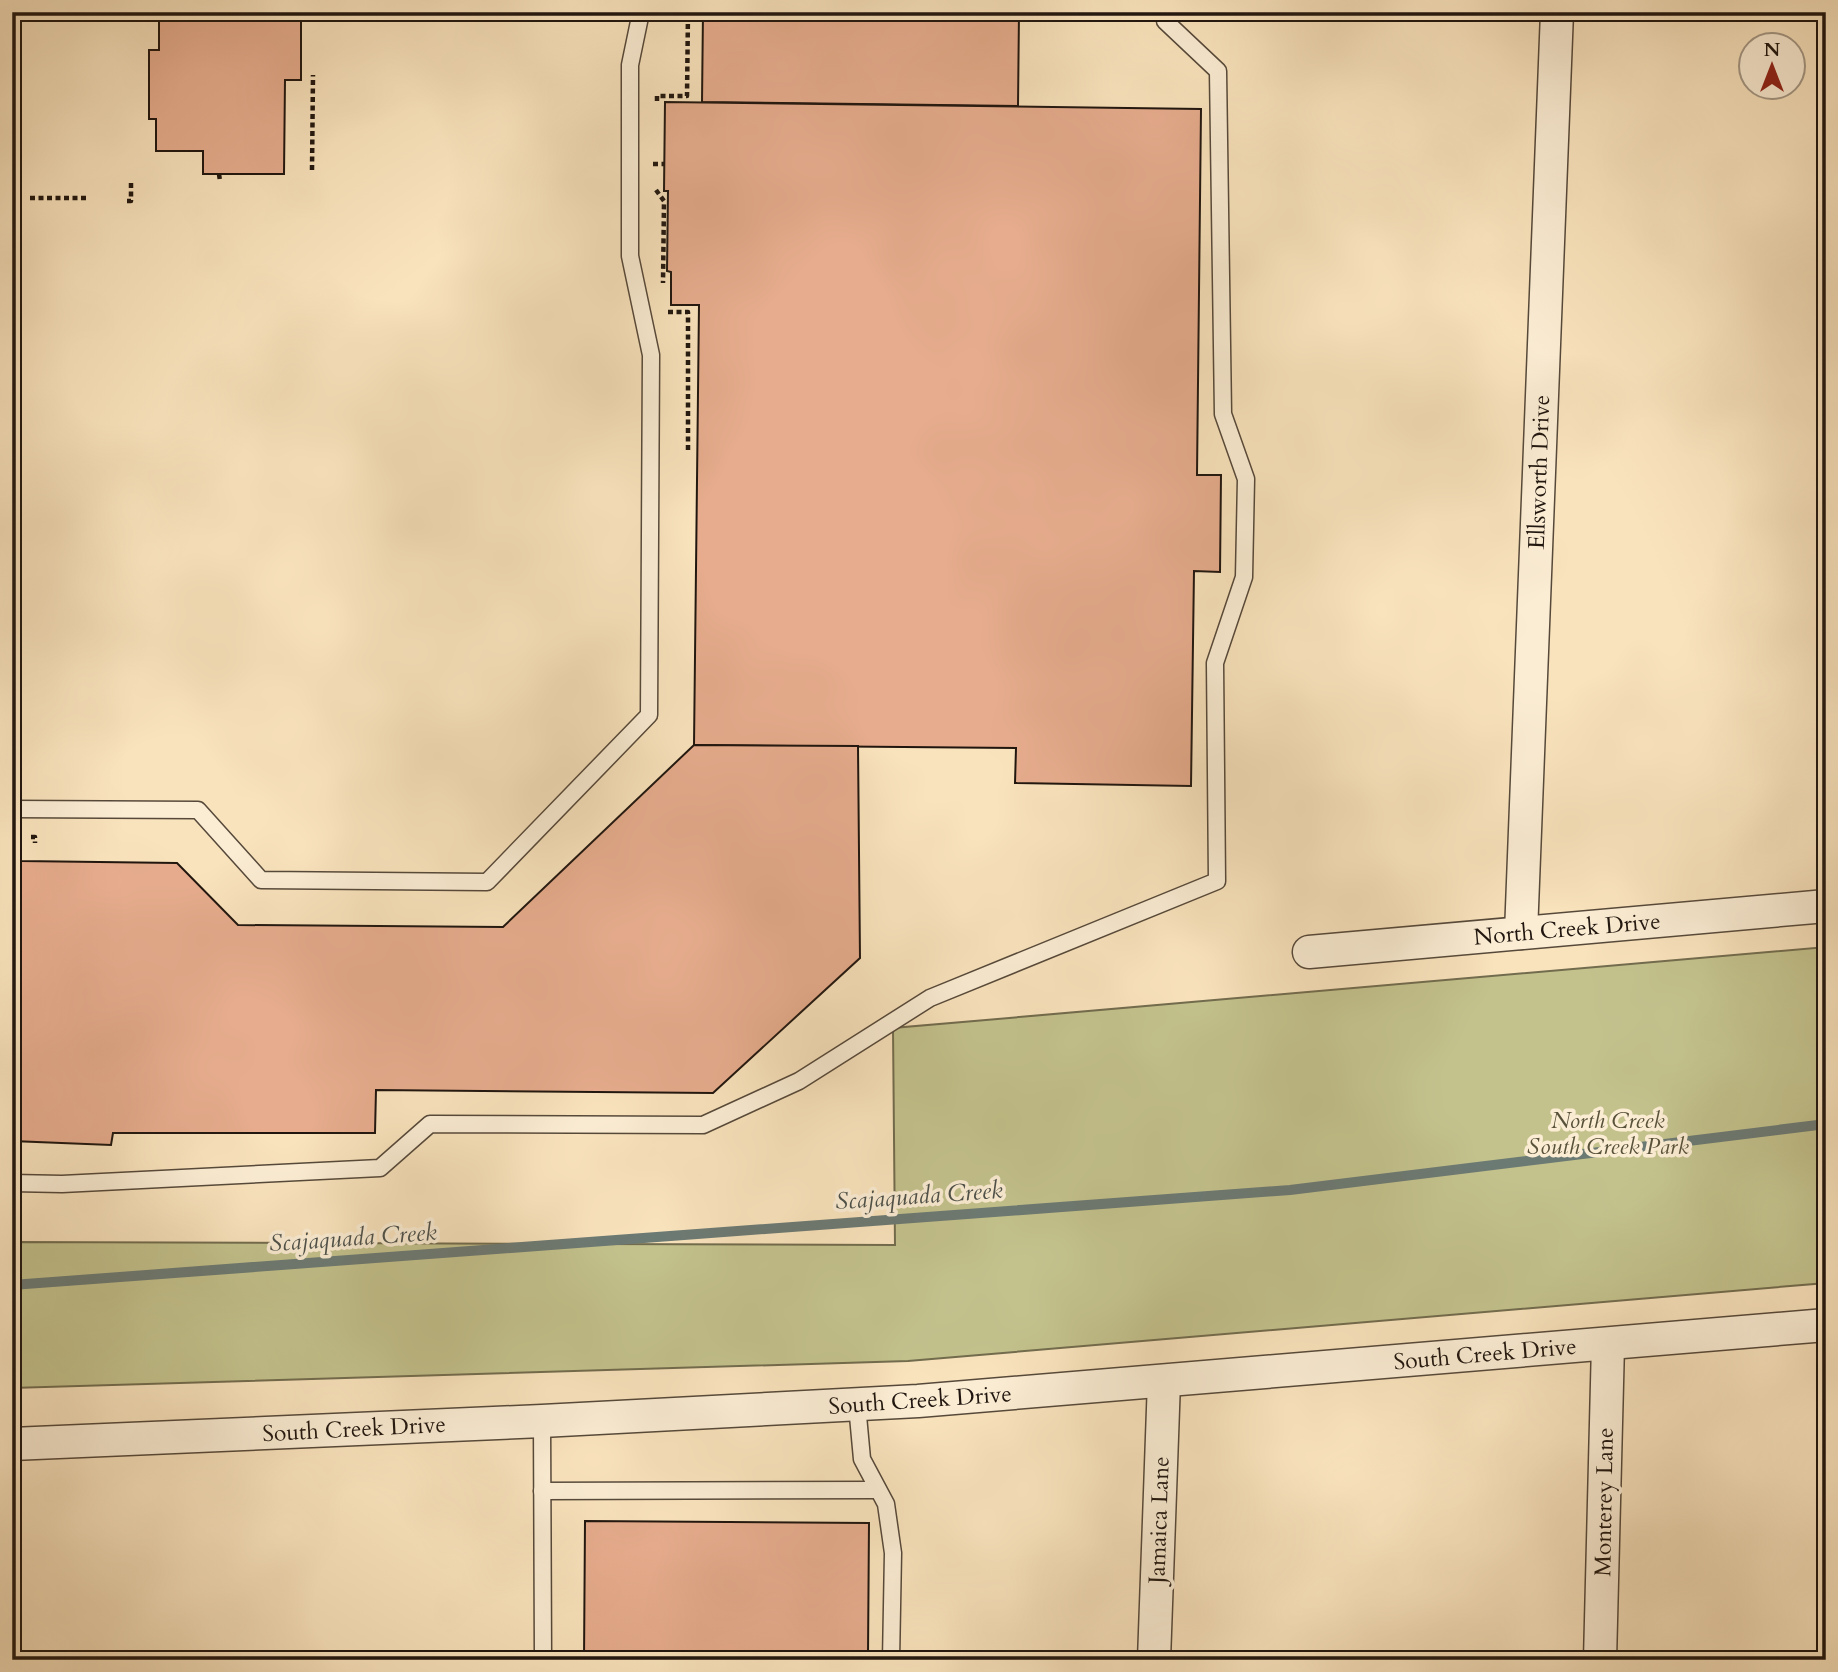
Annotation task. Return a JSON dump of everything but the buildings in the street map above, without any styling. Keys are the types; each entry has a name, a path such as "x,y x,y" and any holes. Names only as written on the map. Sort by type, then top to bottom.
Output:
{"street":[{"name":"Ellsworth Drive","path":"1521,933 1557,12"},
{"name":"North Creek Drive","path":"1309,952 1826,906"},
{"name":"South Creek Drive","path":"12,1444 857,1405 1826,1325"},
{"name":"Monterey Lane","path":"1600,1660 1608,1344"},
{"name":"Jamaica Lane","path":"1154,1660 1164,1381"}],"lane":[{"path":"12,809 198,810 261,880 487,882 649,715 651,355 630,256 630,65 641,12"},
{"path":"12,1183 62,1184 380,1168 430,1124 703,1125 799,1081 930,998 1217,881 1216,663 1244,577 1246,479 1223,414 1218,71 1165,21 1165,12"},
{"path":"857,1405 862,1459 886,1504 893,1553 891,1660"},
{"path":"542,1421 543,1660"},
{"path":"542,1491 878,1490"}],"path":[{"path":"657,109 657,96 687,96 688,12"},
{"path":"312,170 313,75"},
{"path":"656,173 654,164 664,164"},
{"path":"219,174 220,181"},
{"path":"127,201 131,201 131,181"},
{"path":"656,183 656,192 664,201 663,284"},
{"path":"30,198 87,198"},
{"path":"663,312 688,312 688,452"},
{"path":"24,836 35,837 35,843"}],"green space":[{"name":"North Creek South Creek Park","path":"1826,947 1826,1283 908,1361 12,1388 12,1242 895,1245 893,1028"}],"waterway":[{"name":"Scajaquada Creek","path":"12,1285 1290,1190 1826,1124"}]}
